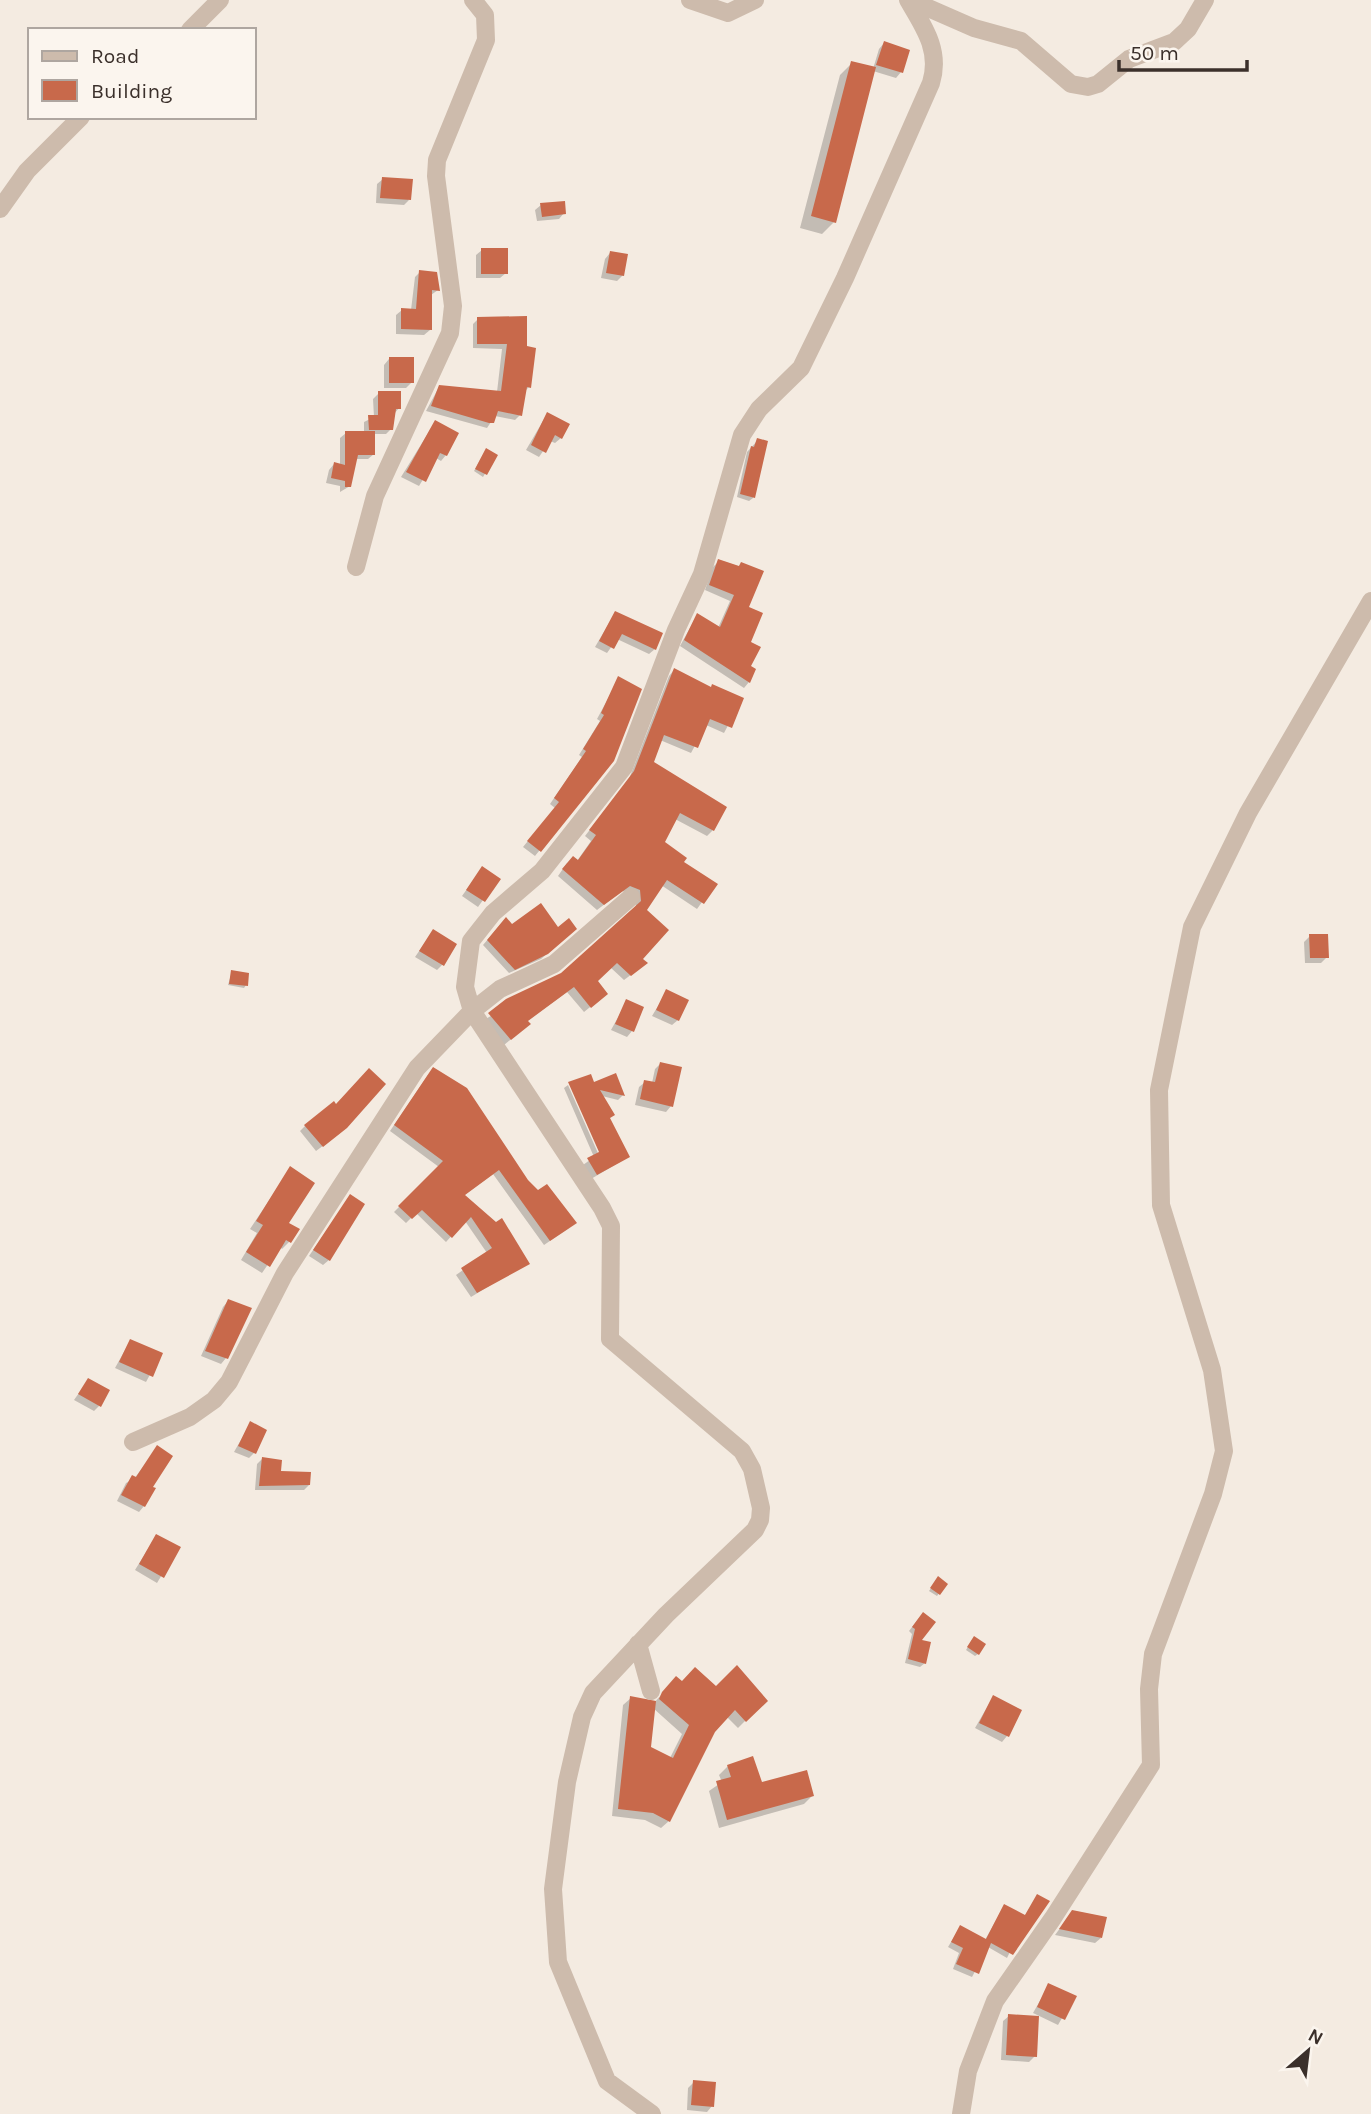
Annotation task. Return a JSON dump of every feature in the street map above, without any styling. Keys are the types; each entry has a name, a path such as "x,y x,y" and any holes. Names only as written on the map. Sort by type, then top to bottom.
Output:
{"street":[{"path":"192,28 220,0"},
{"path":"356,568 375,496 450,332 453,306 436,176 437,160 486,40 485,15 473,0"},
{"path":"690,0 729,13 755,0"},
{"path":"909,0 974,28 1021,41 1072,84 1088,87 1098,84 1129,59 1174,42 1188,29 1205,0"},
{"path":"652,2114 607,2081 558,1962 553,1889 567,1782 582,1717 593,1693 638,1644 755,1530 761,1508 752,1469 742,1451 610,1339 611,1226 602,1208 472,1011 464,987 471,941 493,913 542,871 624,767 676,630 702,574 742,435 759,409 801,368 845,278 937,65 930,38 909,0"},
{"path":"0,209 27,171 79,119"},
{"path":"961,2114 968,2071 995,2001 1053,1918 1152,1765 1149,1689 1153,1654 1213,1494 1224,1451 1212,1370 1161,1205 1159,1090 1192,927 1248,813 1371,601"},
{"path":"133,1442 190,1417 214,1400 229,1382 285,1273 417,1069 472,1011 500,989 554,964 631,897"},
{"path":"638,1644 652,1691"}],"building":[{"path":"884,41 910,50 903,73 876,65"},
{"path":"851,61 876,67 836,223 811,216"},
{"path":"382,177 413,179 411,200 380,198"},
{"path":"565,201 566,214 542,217 540,203"},
{"path":"481,248 508,248 508,274 481,274"},
{"path":"610,251 628,254 624,276 606,273"},
{"path":"419,270 437,272 440,291 432,290 432,330 401,329 401,308 416,309"},
{"path":"527,316 527,346 536,348 531,388 527,387 522,416 498,411 494,423 489,423 431,406 439,385 501,391 507,344 477,344 477,317"},
{"path":"389,357 414,357 414,383 389,383"},
{"path":"378,391 401,391 401,409 396,409 393,430 369,430 368,415 378,415"},
{"path":"547,412 570,424 562,439 555,435 546,453 531,445"},
{"path":"435,420 459,433 447,456 440,453 426,482 406,472"},
{"path":"345,431 375,431 375,455 358,455 351,487 345,487 345,481 331,478 334,462 345,465"},
{"path":"757,438 768,441 755,498 740,494 751,446 754,447"},
{"path":"486,448 498,455 487,475 475,469"},
{"path":"718,559 739,566 741,562 764,571 749,607 763,613 751,642 761,647 751,666 756,669 750,683 684,640 697,613 720,627 734,595 709,585"},
{"path":"615,611 663,633 656,650 622,634 614,649 599,641"},
{"path":"674,668 711,687 712,684 744,698 732,728 710,719 698,748 664,735 654,762 727,807 714,831 680,813 665,842 687,858 684,862 718,884 704,904 667,880 647,910 669,930 643,959 648,963 631,976 617,963 598,981 608,994 591,1008 574,987 528,1021 531,1024 511,1040 488,1013 506,999 561,973 641,901 640,890 630,886 604,905 562,869 573,856 578,860 596,835 589,830 634,771"},
{"path":"618,676 642,689 614,761 541,852 527,841 559,802 554,798 586,751 583,749 604,715 601,713"},
{"path":"482,866 501,879 485,902 466,890"},
{"path":"541,903 558,927 569,918 577,929 548,954 515,970 487,940 506,917 512,924"},
{"path":"433,929 457,944 444,966 419,951"},
{"path":"1309,934 1328,934 1329,958 1310,958"},
{"path":"231,970 249,973 248,986 229,984"},
{"path":"666,989 689,1000 679,1021 656,1010"},
{"path":"626,999 644,1007 634,1032 615,1024"},
{"path":"660,1062 682,1067 673,1107 640,1099 644,1080 655,1082"},
{"path":"433,1067 467,1088 528,1180 538,1190 547,1184 577,1223 550,1241 499,1170 465,1195 496,1222 502,1218 530,1264 477,1293 461,1268 492,1248 471,1217 452,1238 422,1210 412,1219 398,1206 443,1161 394,1125"},
{"path":"369,1068 386,1084 347,1128 323,1147 304,1125 334,1101 336,1104"},
{"path":"616,1073 625,1096 600,1090 615,1115 610,1118 630,1157 597,1175 587,1158 599,1152 568,1082 591,1074 594,1082"},
{"path":"290,1166 315,1183 289,1223 300,1229 291,1243 286,1240 270,1267 246,1252 263,1225 256,1221"},
{"path":"350,1194 365,1204 330,1261 313,1250"},
{"path":"228,1299 252,1308 228,1359 205,1351"},
{"path":"130,1339 163,1353 153,1377 119,1362"},
{"path":"88,1378 110,1390 101,1407 78,1394"},
{"path":"250,1421 267,1430 256,1454 238,1446"},
{"path":"157,1445 173,1456 153,1487 156,1488 145,1507 121,1495 132,1475 136,1477"},
{"path":"262,1457 282,1460 281,1471 311,1472 310,1485 259,1486"},
{"path":"156,1534 181,1547 164,1578 139,1564"},
{"path":"938,1576 948,1584 940,1595 930,1588"},
{"path":"923,1612 936,1622 922,1640 931,1642 926,1664 908,1659 915,1629 912,1627"},
{"path":"974,1636 986,1644 979,1655 967,1647"},
{"path":"737,1665 768,1701 746,1722 735,1710 715,1732 670,1822 653,1813 618,1809 630,1696 656,1701 651,1747 673,1758 689,1725 659,1699 662,1692 676,1676 682,1681 695,1667 716,1686"},
{"path":"993,1695 1022,1710 1009,1737 979,1723"},
{"path":"753,1756 762,1782 807,1770 814,1796 727,1820 716,1781 731,1777 727,1765"},
{"path":"1037,1894 1050,1901 1013,1955 991,1943 979,1974 956,1964 963,1948 951,1942 960,1925 986,1939 1004,1904 1025,1915"},
{"path":"1072,1910 1107,1917 1102,1938 1059,1929"},
{"path":"1048,1983 1077,1996 1065,2020 1037,2007"},
{"path":"1008,2014 1039,2016 1037,2057 1006,2055"},
{"path":"693,2080 716,2082 714,2107 691,2105"}]}
